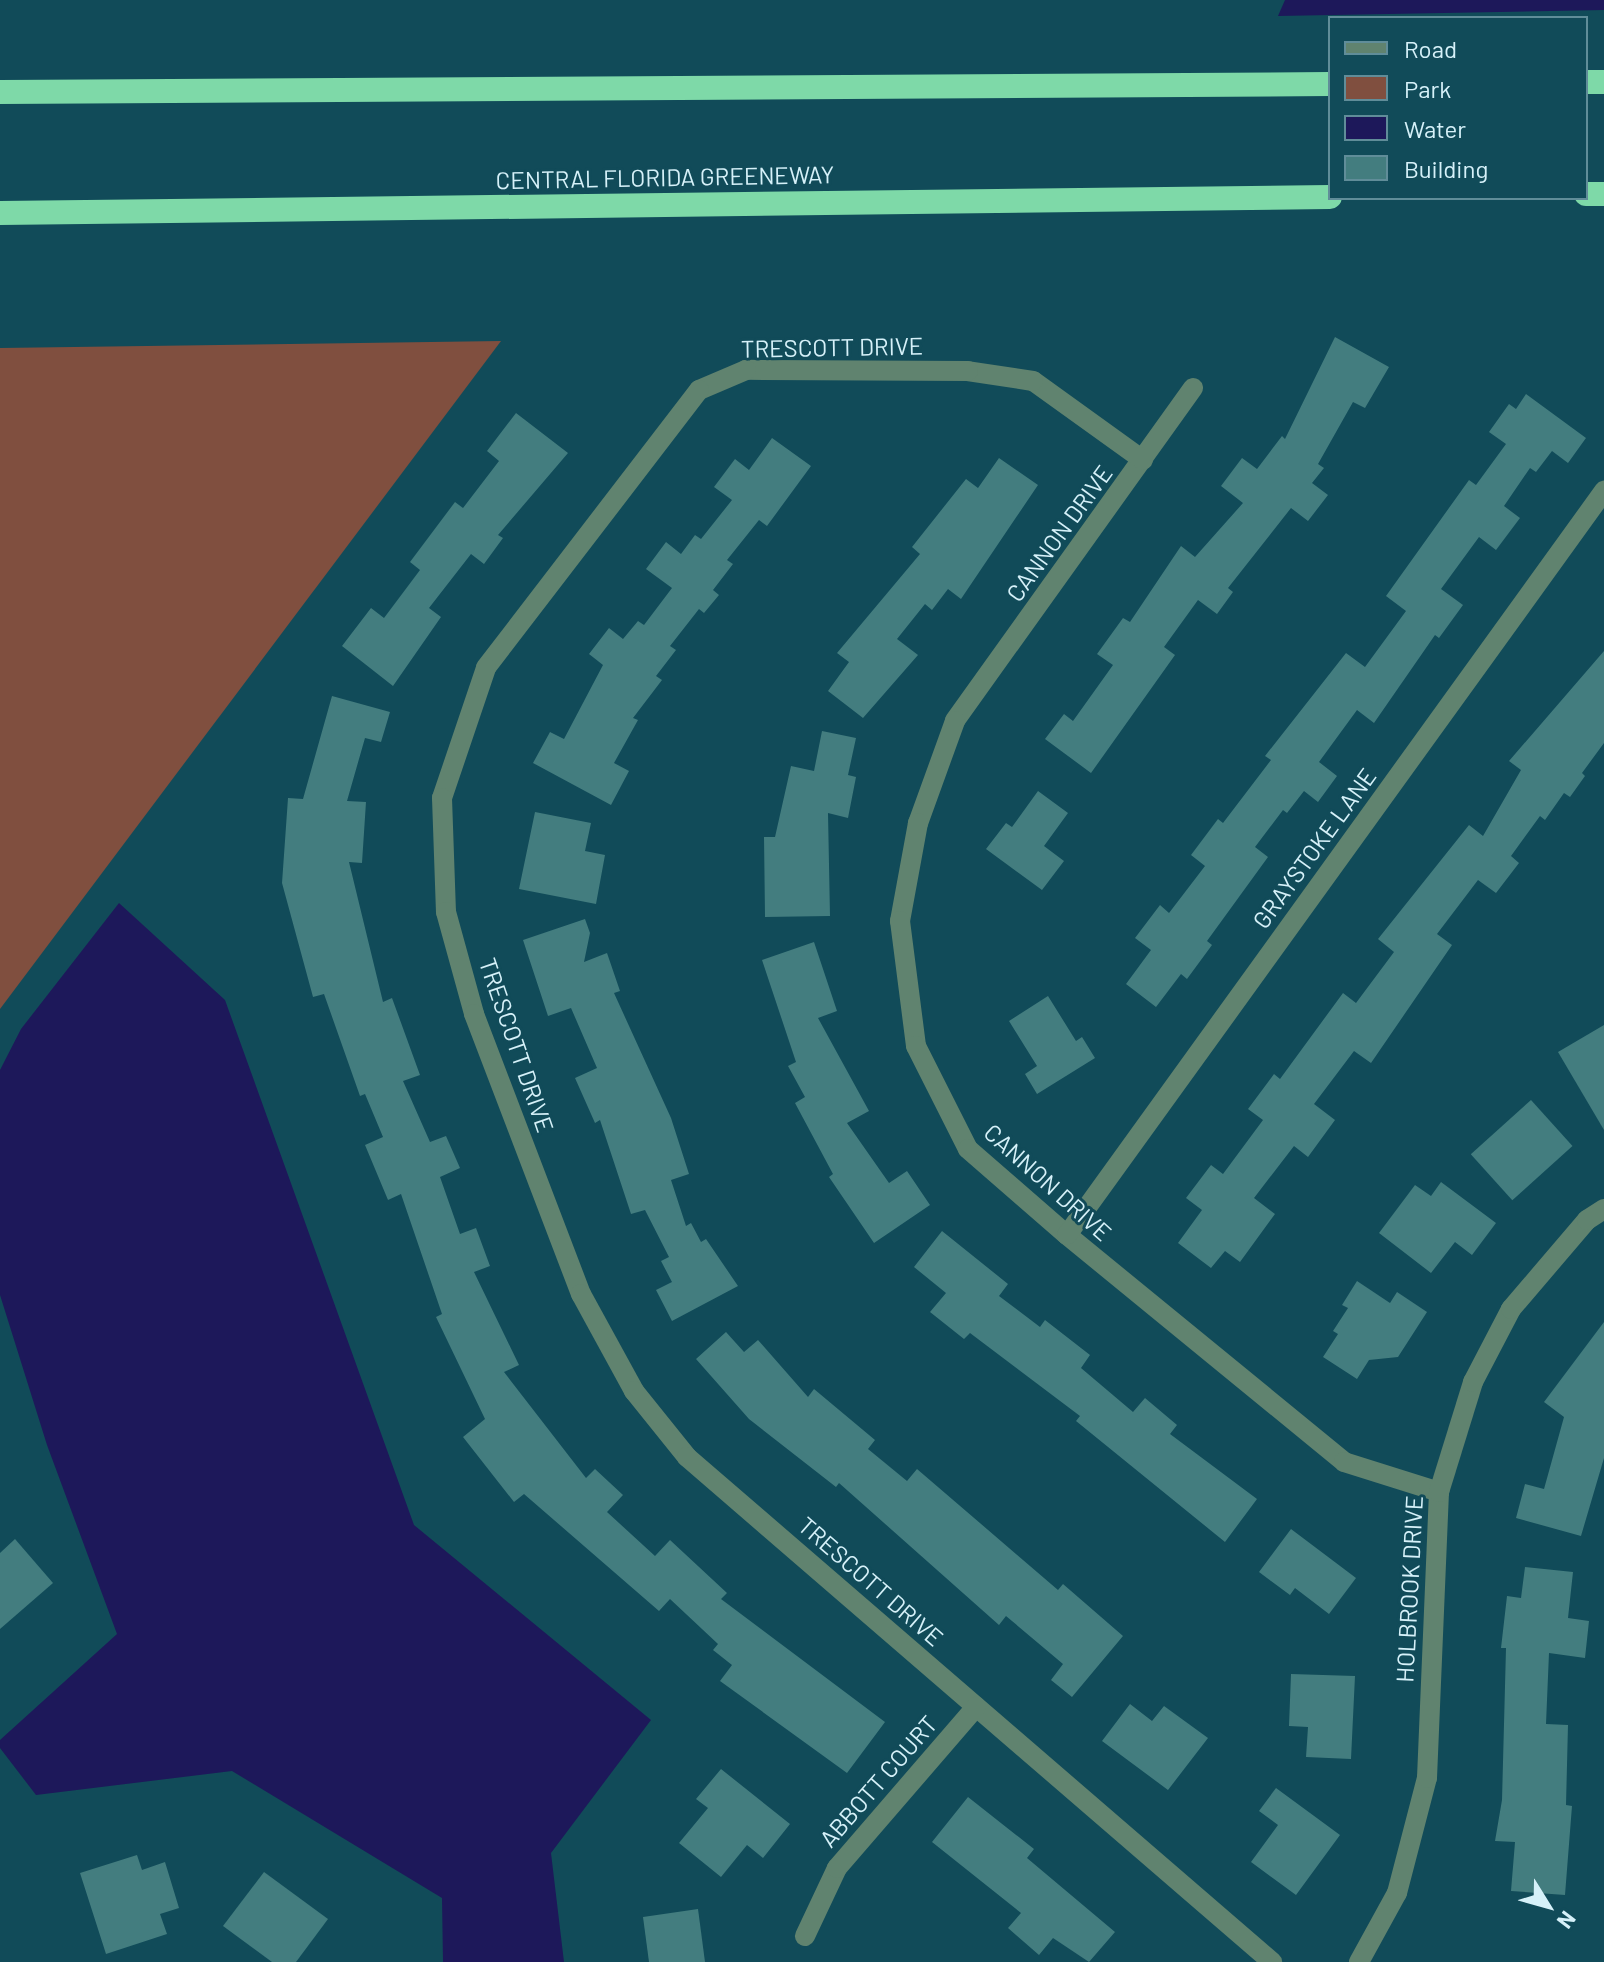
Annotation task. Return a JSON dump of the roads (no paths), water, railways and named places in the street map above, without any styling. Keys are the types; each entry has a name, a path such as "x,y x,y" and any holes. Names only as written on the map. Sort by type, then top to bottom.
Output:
{"highway":[{"path":"0,92 1328,84"},
{"name":"CENTRAL FLORIDA GREENEWAY","path":"0,213 1328,197"}],"street":[{"name":"TRESCOTT DRIVE","path":"1143,460 1033,381 968,371 746,370 699,390 486,668 442,798 446,912 474,1014 581,1294 634,1391 687,1457 1272,1962"},
{"name":"CANNON DRIVE","path":"1193,388 955,721 918,823 900,921 916,1046 968,1149 1067,1235 1344,1462 1439,1492"},
{"name":"GRAYSTOKE LANE","path":"1067,1235 1604,491"},
{"name":"HOLBROOK DRIVE","path":"1359,1962 1397,1893 1427,1778 1439,1492 1473,1382 1511,1309 1587,1220 1604,1209"},
{"name":"ABBOTT COURT","path":"805,1936 837,1868 976,1707"}],"water":[{"path":"1285,0 1604,0 1604,10 1278,16"},
{"path":"119,903 225,1000 414,1525 651,1720 551,1853 564,1962 443,1962 442,1898 232,1771 36,1795 0,1748 0,1740 117,1634 47,1445 0,1295 0,1070 21,1029"}]}
